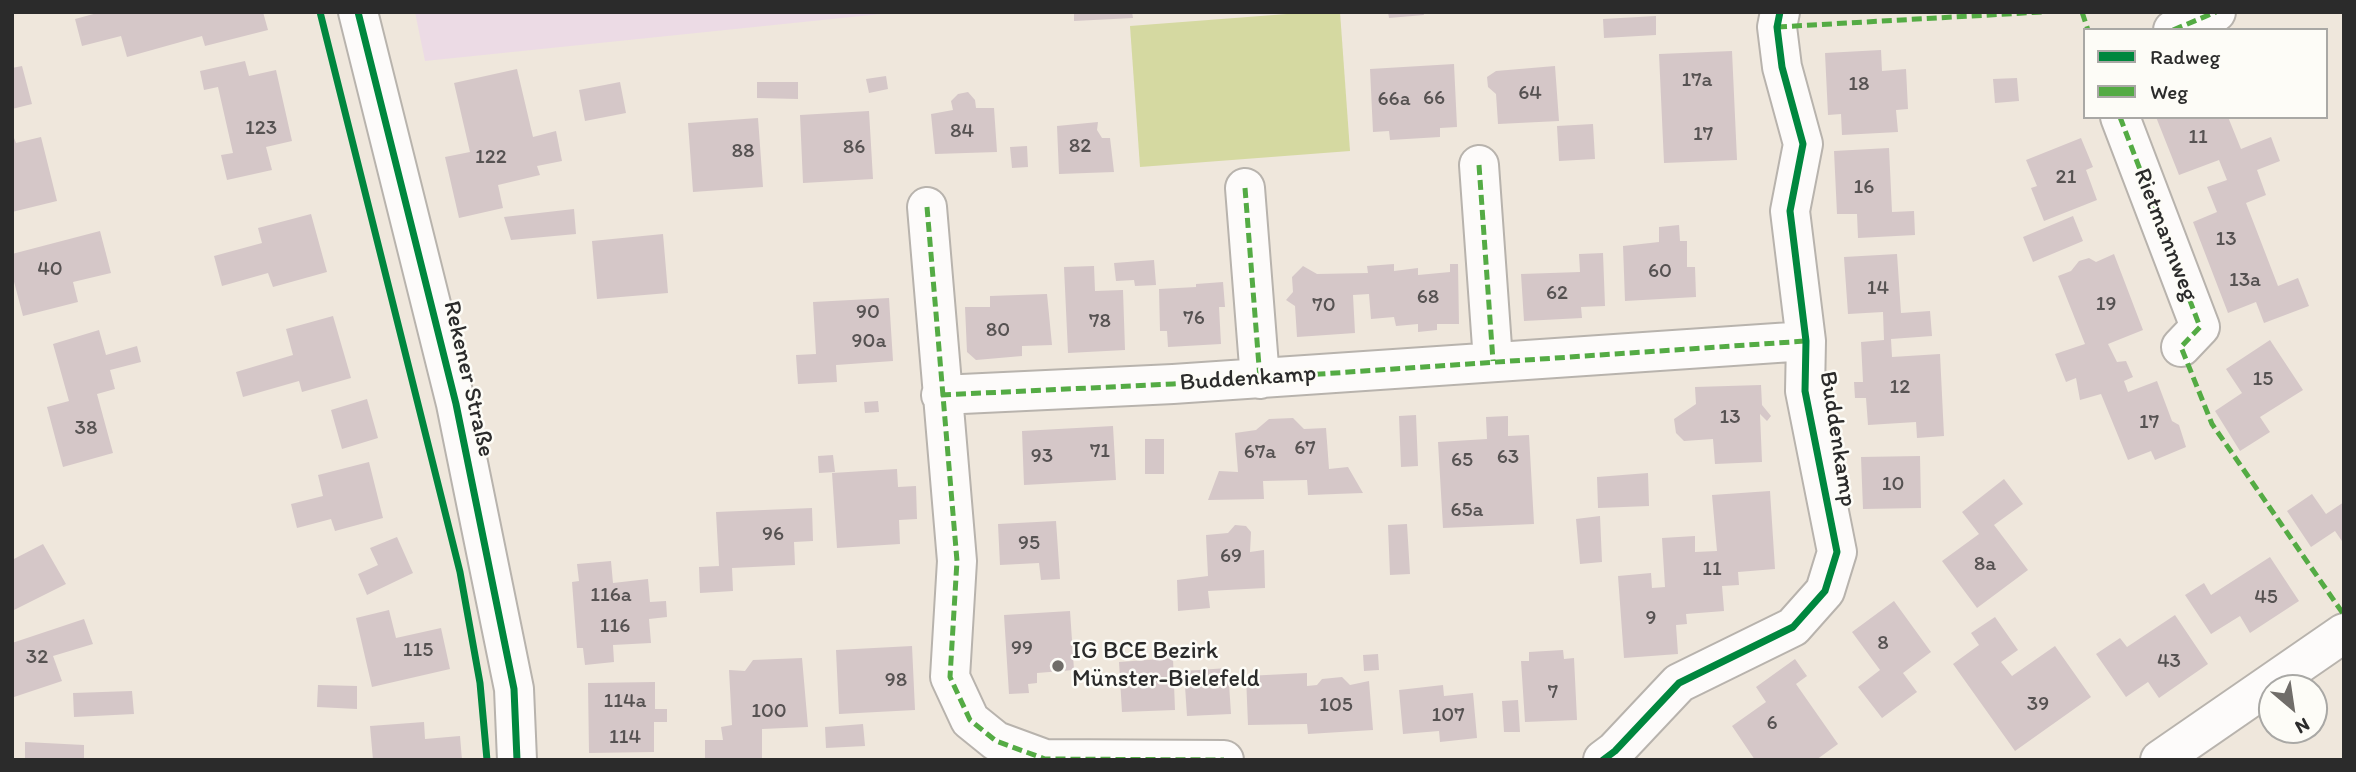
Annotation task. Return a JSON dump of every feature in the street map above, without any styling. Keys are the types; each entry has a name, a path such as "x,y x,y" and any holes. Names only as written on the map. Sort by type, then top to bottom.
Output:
{"street":[{"name":"Rekener Straße","path":"358,12 456,404 514,689 517,760"},
{"name":"Buddenkamp","path":"1603,760 1615,751 1679,683 1793,627 1825,591 1837,552 1805,391 1805,341 1790,211 1803,144 1782,67 1777,26 1780,12"},
{"path":"2178,28 2216,12"},
{"name":"Rietmannweg","path":"2121,119 2200,327 2181,347"},
{"path":"1479,165 1493,361"},
{"path":"1245,188 1260,379"},
{"path":"927,207 957,561 950,677 970,720 996,741 1045,759 1224,760"},
{"name":"Buddenkamp","path":"941,395 1260,379 1805,341"},
{"path":"2160,760 2344,633"}],"shaded area":[{"path":"415,12 900,12 425,61"}],"green space":[{"path":"1340,12 1350,151 1140,167 1130,26"}],"building":[{"path":"101,12 263,12 268,30 205,46 202,36 127,57 121,36 82,46 75,19"},
{"path":"1074,12 1132,12 1133,18 1074,21"},
{"path":"1388,12 1423,12 1424,15 1389,18"},
{"path":"1656,16 1656,35 1604,38 1603,19"},
{"path":"1881,50 1882,71 1906,69 1908,109 1896,110 1898,132 1842,135 1841,114 1828,115 1825,53"},
{"path":"1732,51 1737,160 1664,163 1659,54"},
{"path":"245,61 249,76 276,70 292,141 266,147 272,170 227,180 221,155 233,153 218,87 204,90 200,71"},
{"path":"1454,64 1457,127 1440,128 1440,137 1390,140 1389,131 1373,132 1370,69"},
{"path":"22,66 32,104 12,109 12,68"},
{"path":"1555,66 1559,121 1498,124 1496,94 1488,87 1487,77 1496,71"},
{"path":"517,69 533,137 556,131 562,161 537,166 540,175 498,185 503,208 459,218 445,157 470,152 454,83"},
{"path":"886,76 888,89 869,93 866,79"},
{"path":"2017,78 2019,101 1995,103 1993,79"},
{"path":"620,82 626,113 585,121 579,90"},
{"path":"757,82 798,82 798,99 757,98"},
{"path":"968,92 975,100 976,108 994,108 997,152 935,154 931,114 953,110 951,101 958,94"},
{"path":"869,111 873,179 803,183 800,115"},
{"path":"758,118 763,187 693,192 688,123"},
{"path":"2157,119 2229,119 2241,149 2271,137 2280,161 2257,170 2266,195 2246,203 2278,286 2298,278 2309,306 2264,323 2256,302 2228,313 2193,222 2217,212 2207,187 2227,180 2219,160 2179,175"},
{"path":"1098,122 1097,130 1102,138 1110,138 1114,172 1059,174 1057,126"},
{"path":"1593,124 1595,159 1559,161 1557,126"},
{"path":"12,133 16,143 41,137 57,201 12,212"},
{"path":"2081,138 2093,167 2086,170 2097,200 2044,221 2031,188 2037,186 2026,160"},
{"path":"1027,146 1028,167 1012,168 1010,147"},
{"path":"1889,148 1892,212 1914,211 1915,235 1858,238 1857,214 1837,214 1834,151"},
{"path":"574,209 576,234 511,240 504,217"},
{"path":"311,214 327,272 273,287 268,273 222,286 214,256 262,243 258,228"},
{"path":"2073,216 2083,241 2033,262 2023,237"},
{"path":"1679,225 1680,241 1687,241 1687,267 1695,267 1696,297 1625,301 1623,246 1659,242 1659,227"},
{"path":"100,231 111,273 73,282 78,302 23,316 12,274 12,254"},
{"path":"663,234 668,293 597,299 592,241"},
{"path":"1603,253 1605,306 1581,307 1582,318 1524,321 1521,274 1580,272 1579,254"},
{"path":"1897,254 1901,313 1930,311 1932,336 1891,339 1892,357 1940,354 1944,436 1917,438 1916,422 1868,425 1866,398 1855,398 1854,382 1863,382 1861,342 1884,340 1883,312 1848,314 1844,257"},
{"path":"2114,254 2143,330 2108,344 2117,362 2126,361 2133,377 2124,381 2128,392 2157,381 2172,421 2179,425 2186,447 2155,460 2151,451 2128,460 2101,394 2080,400 2076,378 2066,382 2055,354 2085,344 2058,276 2071,271 2079,261 2089,258 2096,262"},
{"path":"1154,260 1156,285 1135,286 1134,280 1116,281 1114,263"},
{"path":"1394,264 1394,271 1418,268 1418,275 1450,272 1450,264 1458,264 1459,324 1437,324 1437,330 1418,332 1418,324 1396,326 1394,317 1371,319 1369,294 1353,295 1355,333 1297,337 1295,306 1286,300 1293,292 1292,277 1303,266 1317,274 1368,273 1367,266"},
{"path":"1094,266 1095,291 1123,290 1125,350 1068,353 1064,267"},
{"path":"1223,282 1225,307 1219,307 1221,344 1168,347 1167,331 1160,331 1159,289"},
{"path":"1047,294 1052,345 1022,346 1022,356 976,360 967,352 965,307 990,307 990,296"},
{"path":"889,298 893,361 836,365 837,382 798,384 796,355 816,354 813,302"},
{"path":"333,316 351,378 302,392 299,381 243,397 236,372 293,355 286,329"},
{"path":"99,330 106,355 137,346 141,362 110,370 115,389 97,394 113,453 63,467 47,407 69,401 53,344"},
{"path":"2270,340 2303,390 2260,417 2270,432 2240,451 2215,411 2242,393 2226,369"},
{"path":"1761,385 1762,405 1771,416 1767,421 1760,414 1762,462 1715,464 1713,439 1684,441 1676,433 1674,419 1696,404 1695,387"},
{"path":"367,399 378,438 342,449 331,410"},
{"path":"878,401 879,412 865,413 864,402"},
{"path":"1416,415 1418,466 1401,467 1399,416"},
{"path":"1508,416 1508,436 1529,435 1534,524 1443,528 1438,442 1487,439 1486,417"},
{"path":"1293,418 1304,429 1326,428 1329,469 1348,467 1363,493 1308,495 1307,480 1263,481 1264,499 1208,500 1219,471 1238,472 1235,433 1256,430 1269,419"},
{"path":"1113,426 1116,480 1024,485 1022,431"},
{"path":"1145,439 1164,439 1164,474 1145,474"},
{"path":"833,455 835,472 819,473 818,456"},
{"path":"1920,456 1921,508 1863,509 1861,457"},
{"path":"369,462 383,518 335,531 331,519 297,528 291,504 323,496 318,475"},
{"path":"897,469 898,487 916,486 917,519 899,520 900,544 837,548 832,473"},
{"path":"1648,473 1649,506 1598,508 1597,477"},
{"path":"2004,479 2023,504 1994,525 2028,570 1977,608 1942,561 1979,534 1962,512"},
{"path":"1770,491 1775,569 1738,572 1739,585 1722,586 1724,611 1686,614 1687,624 1676,625 1678,654 1624,658 1618,576 1651,573 1652,588 1665,587 1662,538 1695,536 1695,552 1717,551 1712,495"},
{"path":"2312,494 2326,514 2344,502 2344,544 2335,531 2311,547 2287,511"},
{"path":"812,508 813,541 794,542 795,565 732,568 733,591 700,593 699,567 719,566 716,512"},
{"path":"1600,516 1602,562 1580,564 1576,519"},
{"path":"1056,521 1060,579 1041,580 1039,563 1000,565 998,524"},
{"path":"1407,524 1410,574 1390,575 1388,525"},
{"path":"1235,525 1246,526 1251,532 1250,552 1264,550 1265,588 1208,591 1210,608 1178,611 1177,580 1208,576 1206,535 1228,533"},
{"path":"397,537 413,573 367,595 358,574 378,565 370,548"},
{"path":"43,544 66,584 12,611 12,560"},
{"path":"2270,557 2299,601 2250,633 2240,616 2211,634 2185,595 2204,583 2211,595"},
{"path":"611,561 613,583 648,579 650,602 666,601 667,617 649,619 651,643 613,645 614,662 585,665 583,648 577,648 572,582 579,581 577,564"},
{"path":"1894,601 1931,652 1903,673 1917,692 1882,718 1858,687 1880,670 1852,632"},
{"path":"389,610 396,638 441,628 450,669 372,687 356,618"},
{"path":"1070,611 1074,670 1037,673 1037,683 1028,684 1029,693 1009,694 1004,615"},
{"path":"2175,615 2208,664 2159,698 2148,682 2126,697 2096,654 2120,638 2127,647"},
{"path":"1995,617 2018,650 2001,662 2012,676 2055,646 2091,697 2015,751 1953,664 1979,645 1971,633"},
{"path":"84,619 93,644 53,656 62,681 14,697 12,643"},
{"path":"912,646 915,710 839,714 836,650"},
{"path":"1563,650 1564,659 1574,658 1577,720 1525,722 1521,661 1529,661 1529,652"},
{"path":"1378,654 1379,670 1364,671 1363,655"},
{"path":"802,658 808,727 762,729 762,760 705,760 705,740 723,740 721,727 732,725 729,670 745,671 753,660"},
{"path":"1173,658 1175,710 1122,712 1119,662"},
{"path":"1795,659 1807,676 1796,684 1838,744 1816,760 1755,760 1732,726 1766,702 1756,687"},
{"path":"1228,668 1231,714 1187,716 1184,671"},
{"path":"1307,673 1307,686 1317,685 1322,679 1342,677 1350,685 1369,681 1373,730 1308,734 1307,724 1248,725 1246,676"},
{"path":"655,682 655,709 667,709 667,722 654,722 654,752 589,753 588,683"},
{"path":"318,685 357,686 357,709 317,707"},
{"path":"1443,685 1444,696 1473,693 1477,738 1440,742 1439,731 1403,734 1399,690"},
{"path":"132,691 134,714 74,717 73,693"},
{"path":"1518,700 1520,732 1504,732 1502,701"},
{"path":"424,722 425,739 460,736 462,760 373,760 370,726"},
{"path":"863,724 865,746 826,748 825,727"},
{"path":"25,742 84,745 84,760 25,760"}],"marked path":[{"path":"1777,27 2042,12"},
{"path":"2082,12 2087,28"},
{"path":"2178,28 2216,12"},
{"path":"2121,119 2200,327 2181,347 2212,424 2344,615"},
{"path":"1479,165 1493,361"},
{"path":"1245,188 1260,379"},
{"path":"927,207 957,561 950,677 970,720 996,741 1045,759 1224,760"},
{"path":"941,395 1173,384 1806,341"}],"cycle path":[{"path":"320,12 460,572 480,683 487,760"},
{"path":"358,12 456,404 514,689 517,760"},
{"path":"1603,760 1615,751 1679,683 1793,627 1825,591 1837,552 1805,391 1806,341 1790,211 1803,144 1782,67 1777,27 1780,12"}],"place":[{"name":"IG BCE Bezirk Münster-Bielefeld","path":"1058,666"}]}
